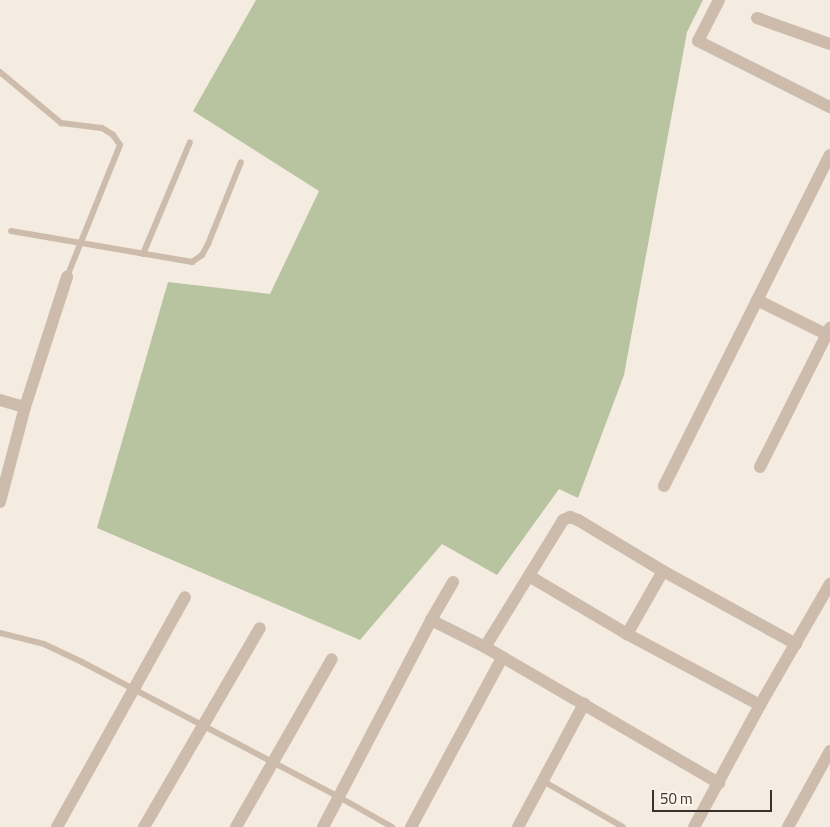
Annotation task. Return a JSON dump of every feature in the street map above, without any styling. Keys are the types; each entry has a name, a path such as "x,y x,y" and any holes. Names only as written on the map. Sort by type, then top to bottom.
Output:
{"street":[{"path":"719,0 698,42 830,107"},
{"path":"757,18 830,44"},
{"path":"664,486 830,155"},
{"path":"0,502 25,407 67,278"},
{"path":"757,300 829,333 760,467"},
{"path":"0,400 25,407"},
{"path":"485,647 563,520 570,517 663,571 796,644"},
{"path":"627,634 663,571"},
{"path":"529,576 627,634 760,704"},
{"path":"323,827 431,620 453,582"},
{"path":"694,827 760,704 830,584"},
{"path":"57,827 185,597"},
{"path":"431,620 485,647 719,783"},
{"path":"144,827 260,628"},
{"path":"236,827 332,658"},
{"path":"411,827 502,658"},
{"path":"518,827 584,704"},
{"path":"788,827 830,751"}],"lane":[{"path":"0,72 61,122 102,128 113,134 120,145 67,278"},
{"path":"143,254 190,142"},
{"path":"11,231 192,262 202,255 241,162"},
{"path":"0,633 44,644 205,725 392,827"},
{"path":"543,782 623,827"}],"green space":[{"path":"256,0 703,0 687,32 624,375 578,498 559,489 497,575 442,544 360,640 97,528 168,282 270,294 319,191 193,111"}]}
